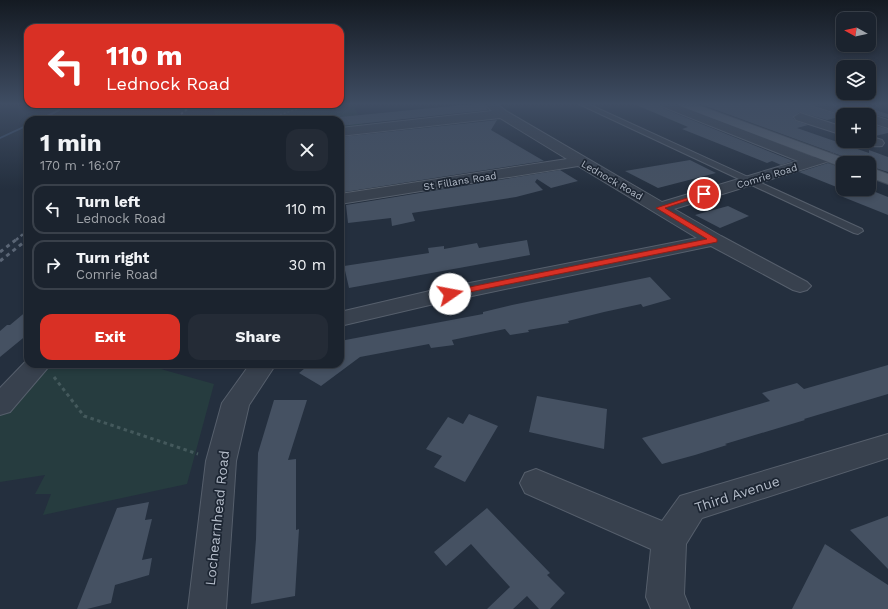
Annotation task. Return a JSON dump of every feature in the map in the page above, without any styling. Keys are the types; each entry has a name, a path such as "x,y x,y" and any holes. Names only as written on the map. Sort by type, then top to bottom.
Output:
{"main road":[{"path":"753,132 820,160 836,162"},
{"path":"876,175 888,179"}],"street":[{"name":"Lednock Road","path":"534,132 714,240 800,286"},
{"path":"744,132 820,160"},
{"name":"Comrie Road","path":"660,208 820,160"},
{"name":"St Fillans Road","path":"344,198 580,161"},
{"path":"344,318 434,297 714,240"},
{"name":"Lochearnhead Road","path":"207,609 221,461 236,403 260,368"},
{"path":"0,405 45,370"},
{"name":"Third Avenue","path":"669,540 691,506 768,484 888,446"},
{"path":"536,483 669,540 665,597 671,609"}],"lane":[{"path":"644,132 858,231"}],"path":[{"path":"45,370 84,416 221,461"}],"green space":[{"path":"36,368 157,368 214,384 187,484 43,515 51,494 35,494 45,475 0,482 0,412"}],"building":[{"path":"382,132 495,132 544,161 345,192 344,137"},
{"path":"691,132 723,132 793,161 781,165 772,161 767,163"},
{"path":"778,132 810,132 836,142 836,148 855,148 869,153 869,150 888,157 888,172 876,168 876,156 842,156"},
{"path":"876,132 888,133 876,136"},
{"path":"690,160 716,173 658,188 625,171"},
{"path":"828,163 836,166 836,187 799,172"},
{"path":"560,170 578,181 551,188 537,179 535,182 543,190 516,197 412,213 415,221 392,226 391,218 348,223 346,205"},
{"path":"876,192 888,197 888,215 843,197 876,196"},
{"path":"728,206 749,216 720,228 695,215"},
{"path":"527,240 530,255 349,288 344,266 429,253 428,248 444,246 444,249 477,243 479,248"},
{"path":"650,277 671,299 643,307 641,304 604,312 568,321 569,323 528,330 529,332 510,335 505,329 452,340 454,345 431,348 429,344 360,357 321,386 299,373 305,368 344,368 344,340 483,314 483,312"},
{"path":"24,313 24,337 0,357 0,331 7,325 10,325"},
{"path":"888,365 888,394 804,419 805,420 725,444 727,445 695,455 662,464 642,438 770,401 762,393 797,383 804,389"},
{"path":"537,396 607,409 604,449 529,432"},
{"path":"274,400 307,400 288,460 296,459 296,530 299,529 295,596 251,604 256,539 258,453"},
{"path":"469,414 498,426 465,482 434,467 442,456 426,449 448,417 463,424"},
{"path":"149,502 145,520 152,519 142,560 152,558 149,575 115,585 111,603 87,609 77,609 117,508"},
{"path":"487,508 550,573 547,575 565,593 550,609 539,609 527,596 513,609 487,609 510,587 471,544 446,566 434,552"},
{"path":"888,516 888,569 850,530"},
{"path":"825,544 888,585 888,609 792,609"}],"waterway":[{"path":"0,138 12,132"}],"railway":[{"path":"16,240 24,233"},
{"path":"0,252 17,239"},
{"path":"0,261 24,242"}],"route":[{"path":"450,294 714,240 660,208 704,194"}]}
